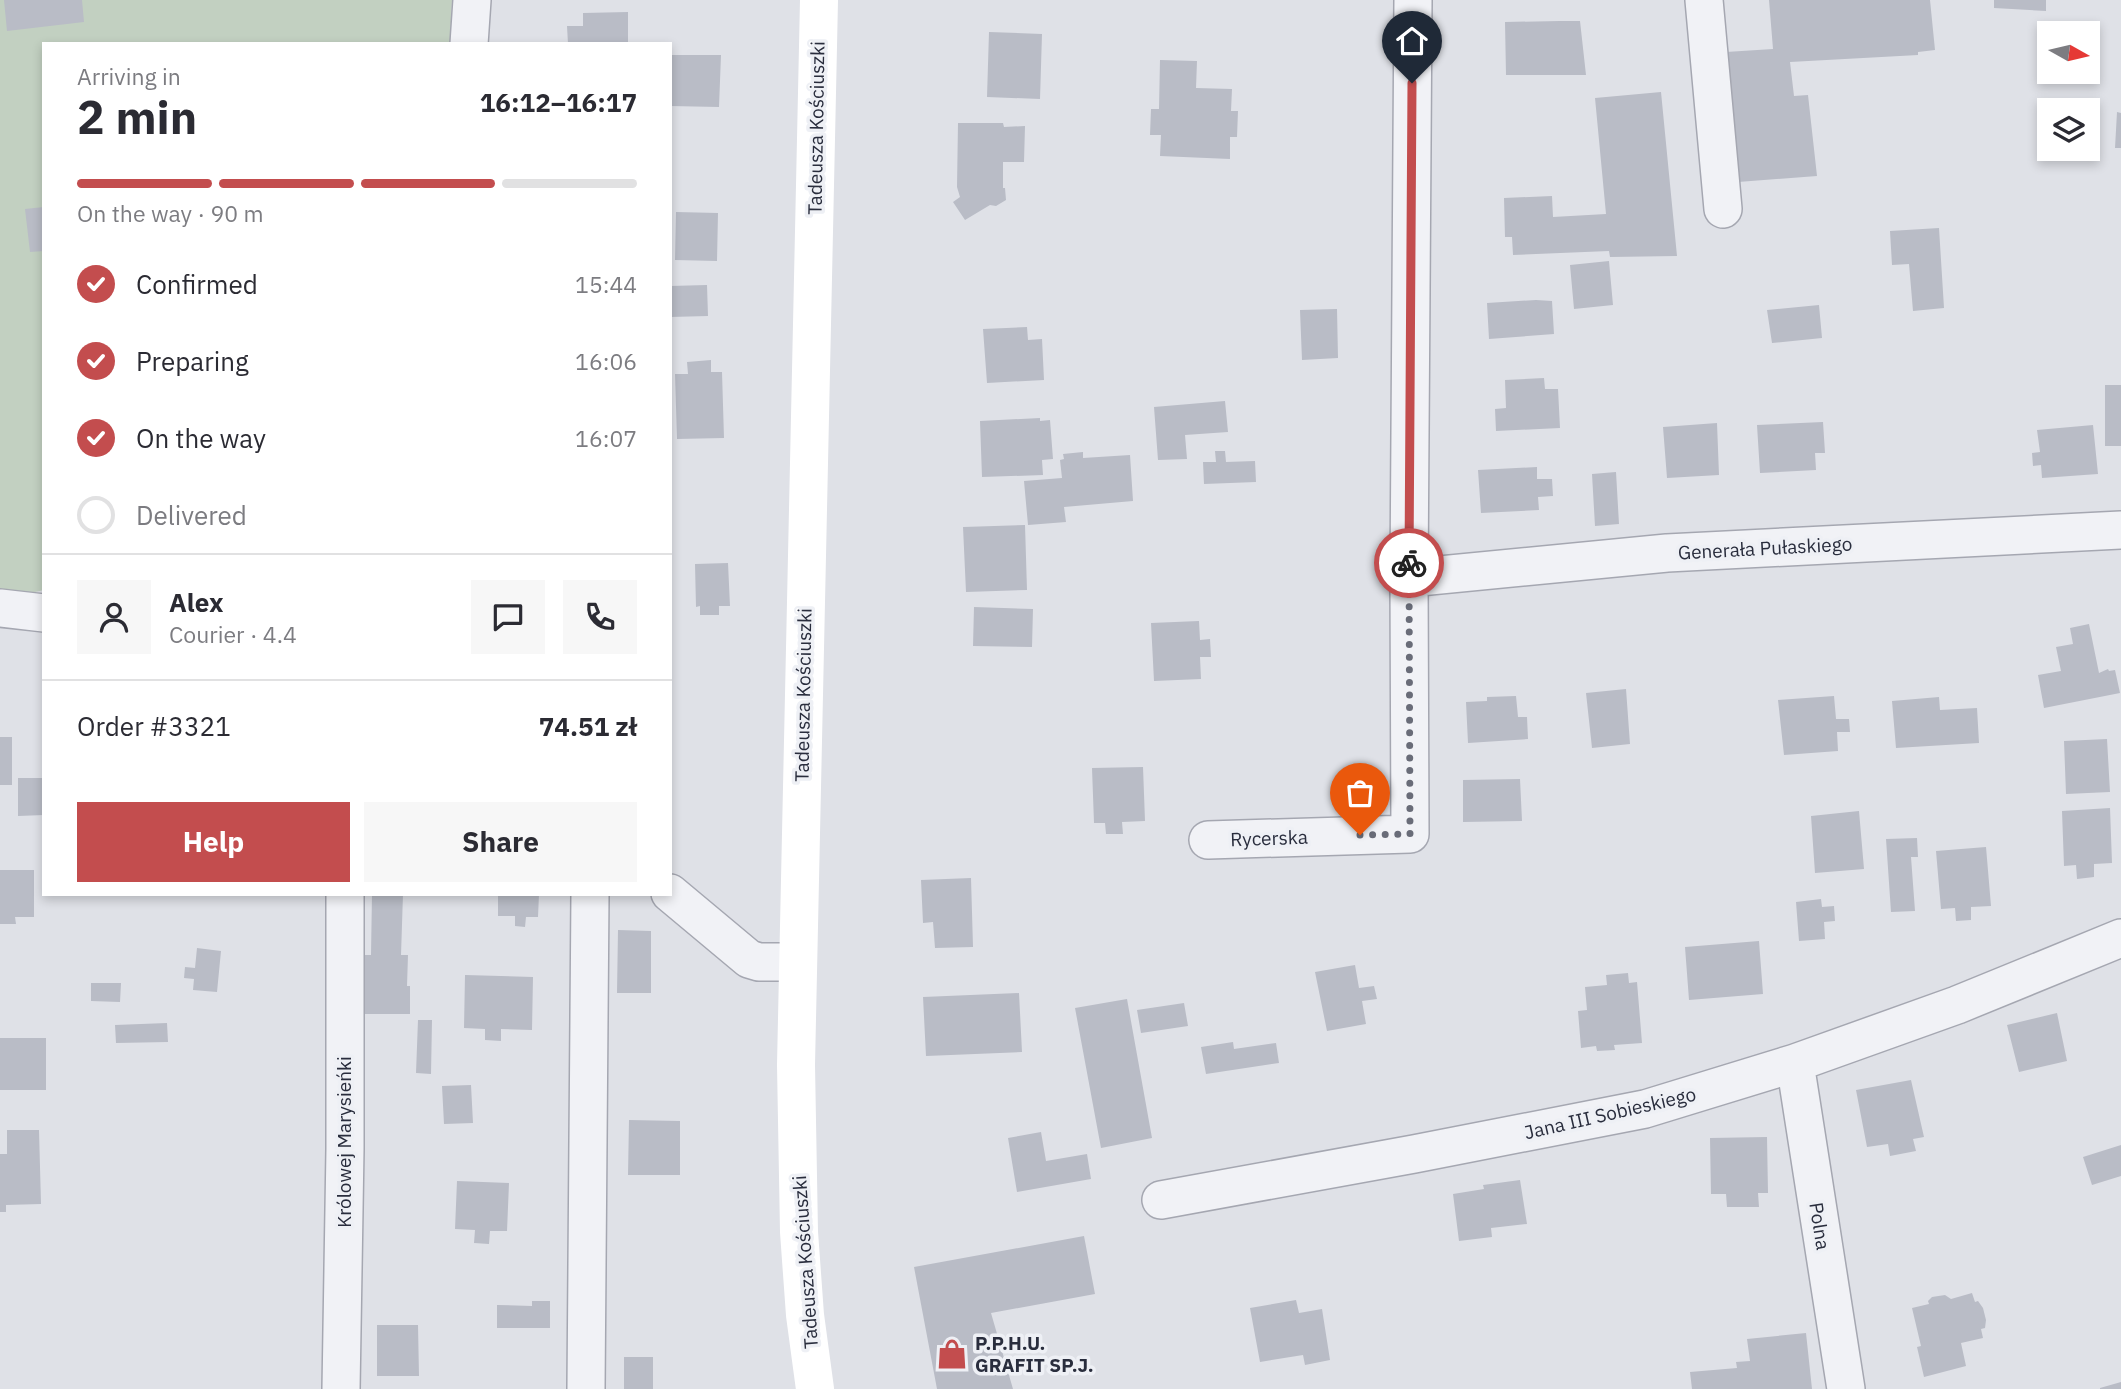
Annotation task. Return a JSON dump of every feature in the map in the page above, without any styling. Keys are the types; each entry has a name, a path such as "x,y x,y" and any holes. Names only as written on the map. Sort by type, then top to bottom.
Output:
{"main road":[{"name":"Tadeusza Kościuszki","path":"815,1389 805,1315 799,1232 796,1065 819,0"}],"street":[{"path":"469,42 472,0"},
{"path":"1409,578 1413,0"},
{"path":"1704,0 1723,209"},
{"name":"Generała Pułaskiego","path":"1409,578 1667,553 2121,530"},
{"name":"Rycerska","path":"1208,840 1410,834 1409,578"},
{"path":"0,608 42,613"},
{"path":"672,895 749,959 758,962 797,962"},
{"name":"Królowej Marysieńki","path":"341,1389 345,896"},
{"path":"586,1389 590,896"},
{"name":"Jana III Sobieskiego","path":"1161,1200 1645,1109 1796,1063 1957,1005 2121,938"},
{"name":"Polna","path":"1796,1063 1846,1389"}],"green space":[{"path":"0,0 452,0 450,42 42,42 42,590 0,600"}],"building":[{"path":"4,0 82,0 84,22 7,31"},
{"path":"1769,0 1930,0 1935,50 1918,52 1918,55 1790,62 1794,96 1808,95 1817,176 1738,182 1726,52 1773,49"},
{"path":"1994,0 2046,0 2046,11 1994,8"},
{"path":"628,12 628,42 568,42 567,26 583,26 583,13"},
{"path":"1580,21 1586,75 1506,75 1505,22"},
{"path":"989,32 1042,34 1040,99 987,97"},
{"path":"672,55 721,55 719,107 672,106"},
{"path":"1160,60 1197,61 1196,88 1232,89 1231,111 1238,111 1237,137 1230,137 1230,159 1160,156 1161,135 1150,135 1151,109 1159,109"},
{"path":"1661,92 1677,256 1610,257 1609,251 1513,255 1512,237 1505,237 1504,198 1552,196 1553,217 1606,214 1595,98"},
{"path":"2117,112 2121,113 2121,148 2115,148"},
{"path":"958,123 1025,126 1024,162 1003,162 1006,200 996,206 990,205 965,220 953,202 960,197 957,187"},
{"path":"42,207 42,251 30,252 25,209"},
{"path":"676,212 718,213 717,261 675,260"},
{"path":"1939,228 1944,308 1913,311 1909,264 1892,265 1890,231"},
{"path":"1609,261 1613,305 1574,309 1570,265"},
{"path":"707,285 708,316 672,317 672,286"},
{"path":"1552,301 1554,334 1489,339 1487,303"},
{"path":"1819,305 1822,338 1772,343 1767,310"},
{"path":"1337,309 1338,358 1302,360 1300,310"},
{"path":"1027,327 1028,340 1042,339 1044,380 987,383 983,329"},
{"path":"711,360 711,372 722,372 724,438 677,439 675,374 688,374 687,362"},
{"path":"1544,378 1545,389 1558,389 1560,428 1496,431 1495,409 1506,408 1505,380"},
{"path":"2105,385 2121,385 2121,446 2105,446"},
{"path":"1225,401 1228,432 1185,435 1187,459 1158,460 1154,407"},
{"path":"1040,418 1040,421 1050,420 1053,459 1042,460 1043,475 982,477 980,421"},
{"path":"1823,422 1825,453 1815,453 1816,470 1760,473 1757,425"},
{"path":"1717,423 1719,475 1667,478 1663,427"},
{"path":"2093,425 2098,474 2042,478 2041,465 2033,466 2032,453 2040,452 2037,430"},
{"path":"1215,451 1225,451 1226,462 1255,461 1256,482 1204,484 1203,462 1216,462"},
{"path":"1083,452 1083,458 1130,455 1133,501 1064,507 1066,522 1028,525 1024,481 1062,478 1060,460 1064,459 1063,454"},
{"path":"1537,467 1537,479 1552,479 1553,496 1538,497 1539,510 1481,513 1478,470"},
{"path":"1616,472 1619,524 1595,526 1592,474"},
{"path":"1025,525 1027,590 966,592 963,527"},
{"path":"728,563 730,606 719,606 719,615 700,615 700,606 696,607 695,564"},
{"path":"974,607 1033,609 1032,647 973,646"},
{"path":"1199,621 1200,640 1210,639 1211,657 1200,657 1201,679 1154,681 1151,623"},
{"path":"2089,624 2099,673 2108,669 2115,670 2120,693 2044,708 2038,675 2061,671 2056,647 2073,644 2070,628"},
{"path":"1626,689 1630,744 1592,748 1586,693"},
{"path":"1516,696 1518,717 1527,717 1528,739 1468,743 1466,702 1487,701 1487,697"},
{"path":"1834,696 1836,719 1849,719 1850,732 1837,732 1838,751 1784,755 1778,700"},
{"path":"1939,697 1940,710 1977,708 1979,743 1896,748 1892,701"},
{"path":"0,737 12,737 12,785 0,785"},
{"path":"2107,739 2110,792 2066,794 2064,741"},
{"path":"1143,767 1145,821 1122,822 1123,834 1106,834 1105,823 1094,823 1092,768"},
{"path":"18,778 42,778 42,815 18,816"},
{"path":"1520,779 1522,821 1463,822 1463,780"},
{"path":"2110,808 2112,863 2094,864 2094,877 2077,879 2076,865 2064,866 2062,811"},
{"path":"1859,811 1864,869 1815,873 1811,816"},
{"path":"1917,838 1918,857 1911,857 1915,911 1891,912 1886,839"},
{"path":"1986,847 1991,906 1971,907 1971,920 1956,921 1955,908 1941,909 1936,851"},
{"path":"0,870 34,870 34,917 15,917 16,924 0,924"},
{"path":"971,878 973,947 935,948 933,922 923,923 921,880"},
{"path":"372,896 403,896 401,955 408,955 410,1014 362,1014 361,985 364,985 365,955 371,955"},
{"path":"498,896 539,896 538,917 526,917 525,927 515,926 515,916 498,916"},
{"path":"1821,899 1822,907 1834,906 1835,921 1824,922 1825,939 1799,941 1796,902"},
{"path":"618,930 651,931 651,993 617,993"},
{"path":"1759,941 1763,994 1689,1000 1685,947"},
{"path":"197,948 221,951 217,992 193,990 194,979 184,978 185,967 195,968"},
{"path":"1355,965 1359,988 1374,986 1377,999 1362,1001 1366,1024 1327,1031 1315,972"},
{"path":"1628,973 1629,983 1637,982 1642,1043 1614,1045 1615,1050 1597,1051 1596,1046 1581,1048 1578,1011 1587,1010 1585,987 1607,985 1606,975"},
{"path":"465,975 533,977 532,1030 501,1029 501,1041 485,1040 485,1029 464,1028"},
{"path":"91,983 121,983 120,1002 91,1001"},
{"path":"1019,993 1022,1052 926,1056 923,997"},
{"path":"1127,999 1152,1138 1101,1148 1075,1008"},
{"path":"1184,1003 1188,1026 1141,1033 1137,1010"},
{"path":"2057,1013 2067,1061 2019,1072 2007,1025"},
{"path":"418,1020 432,1020 431,1074 416,1073"},
{"path":"167,1023 168,1042 116,1043 115,1025"},
{"path":"0,1038 46,1038 46,1090 0,1090"},
{"path":"1233,1042 1234,1049 1276,1043 1279,1063 1206,1074 1201,1047"},
{"path":"1911,1080 1924,1137 1913,1139 1916,1151 1890,1156 1888,1144 1867,1147 1856,1090"},
{"path":"471,1085 473,1123 444,1124 442,1086"},
{"path":"629,1120 680,1121 680,1175 628,1175"},
{"path":"7,1130 39,1130 41,1204 6,1205 6,1212 0,1212 0,1154 7,1154"},
{"path":"1041,1132 1046,1161 1087,1154 1091,1179 1017,1192 1008,1138"},
{"path":"1767,1137 1768,1193 1758,1193 1759,1207 1727,1207 1726,1194 1711,1194 1710,1138"},
{"path":"2121,1145 2121,1176 2092,1185 2083,1157"},
{"path":"1520,1180 1527,1224 1491,1228 1492,1237 1459,1241 1453,1194 1484,1189 1483,1185"},
{"path":"457,1181 509,1183 507,1231 490,1231 489,1244 474,1243 475,1230 455,1229"},
{"path":"1084,1236 1095,1294 991,1313 1013,1389 937,1389 914,1267"},
{"path":"1972,1293 1975,1302 1978,1301 1983,1308 1986,1320 1985,1328 1981,1329 1983,1338 1961,1343 1966,1366 1924,1377 1917,1347 1921,1346 1912,1308 1929,1304 1928,1301 1932,1297 1945,1295 1951,1299"},
{"path":"1296,1300 1299,1313 1322,1309 1330,1360 1305,1365 1303,1355 1260,1362 1250,1308"},
{"path":"532,1301 550,1301 550,1328 497,1328 497,1305 532,1306"},
{"path":"377,1325 418,1325 419,1376 377,1376"},
{"path":"1806,1333 1812,1389 1692,1389 1690,1372 1737,1368 1736,1362 1750,1361 1747,1339"},
{"path":"624,1357 653,1357 653,1389 624,1389"},
{"path":"2121,1382 2121,1389 2100,1389 2100,1388"}],"way so far":[{"path":"1360,835 1410,834 1409,563"}],"place":[{"name":"P.P.H.U. GRAFIT SP.J.","path":"952,1354"}],"route":[{"path":"1409,563 1412,83"}]}
